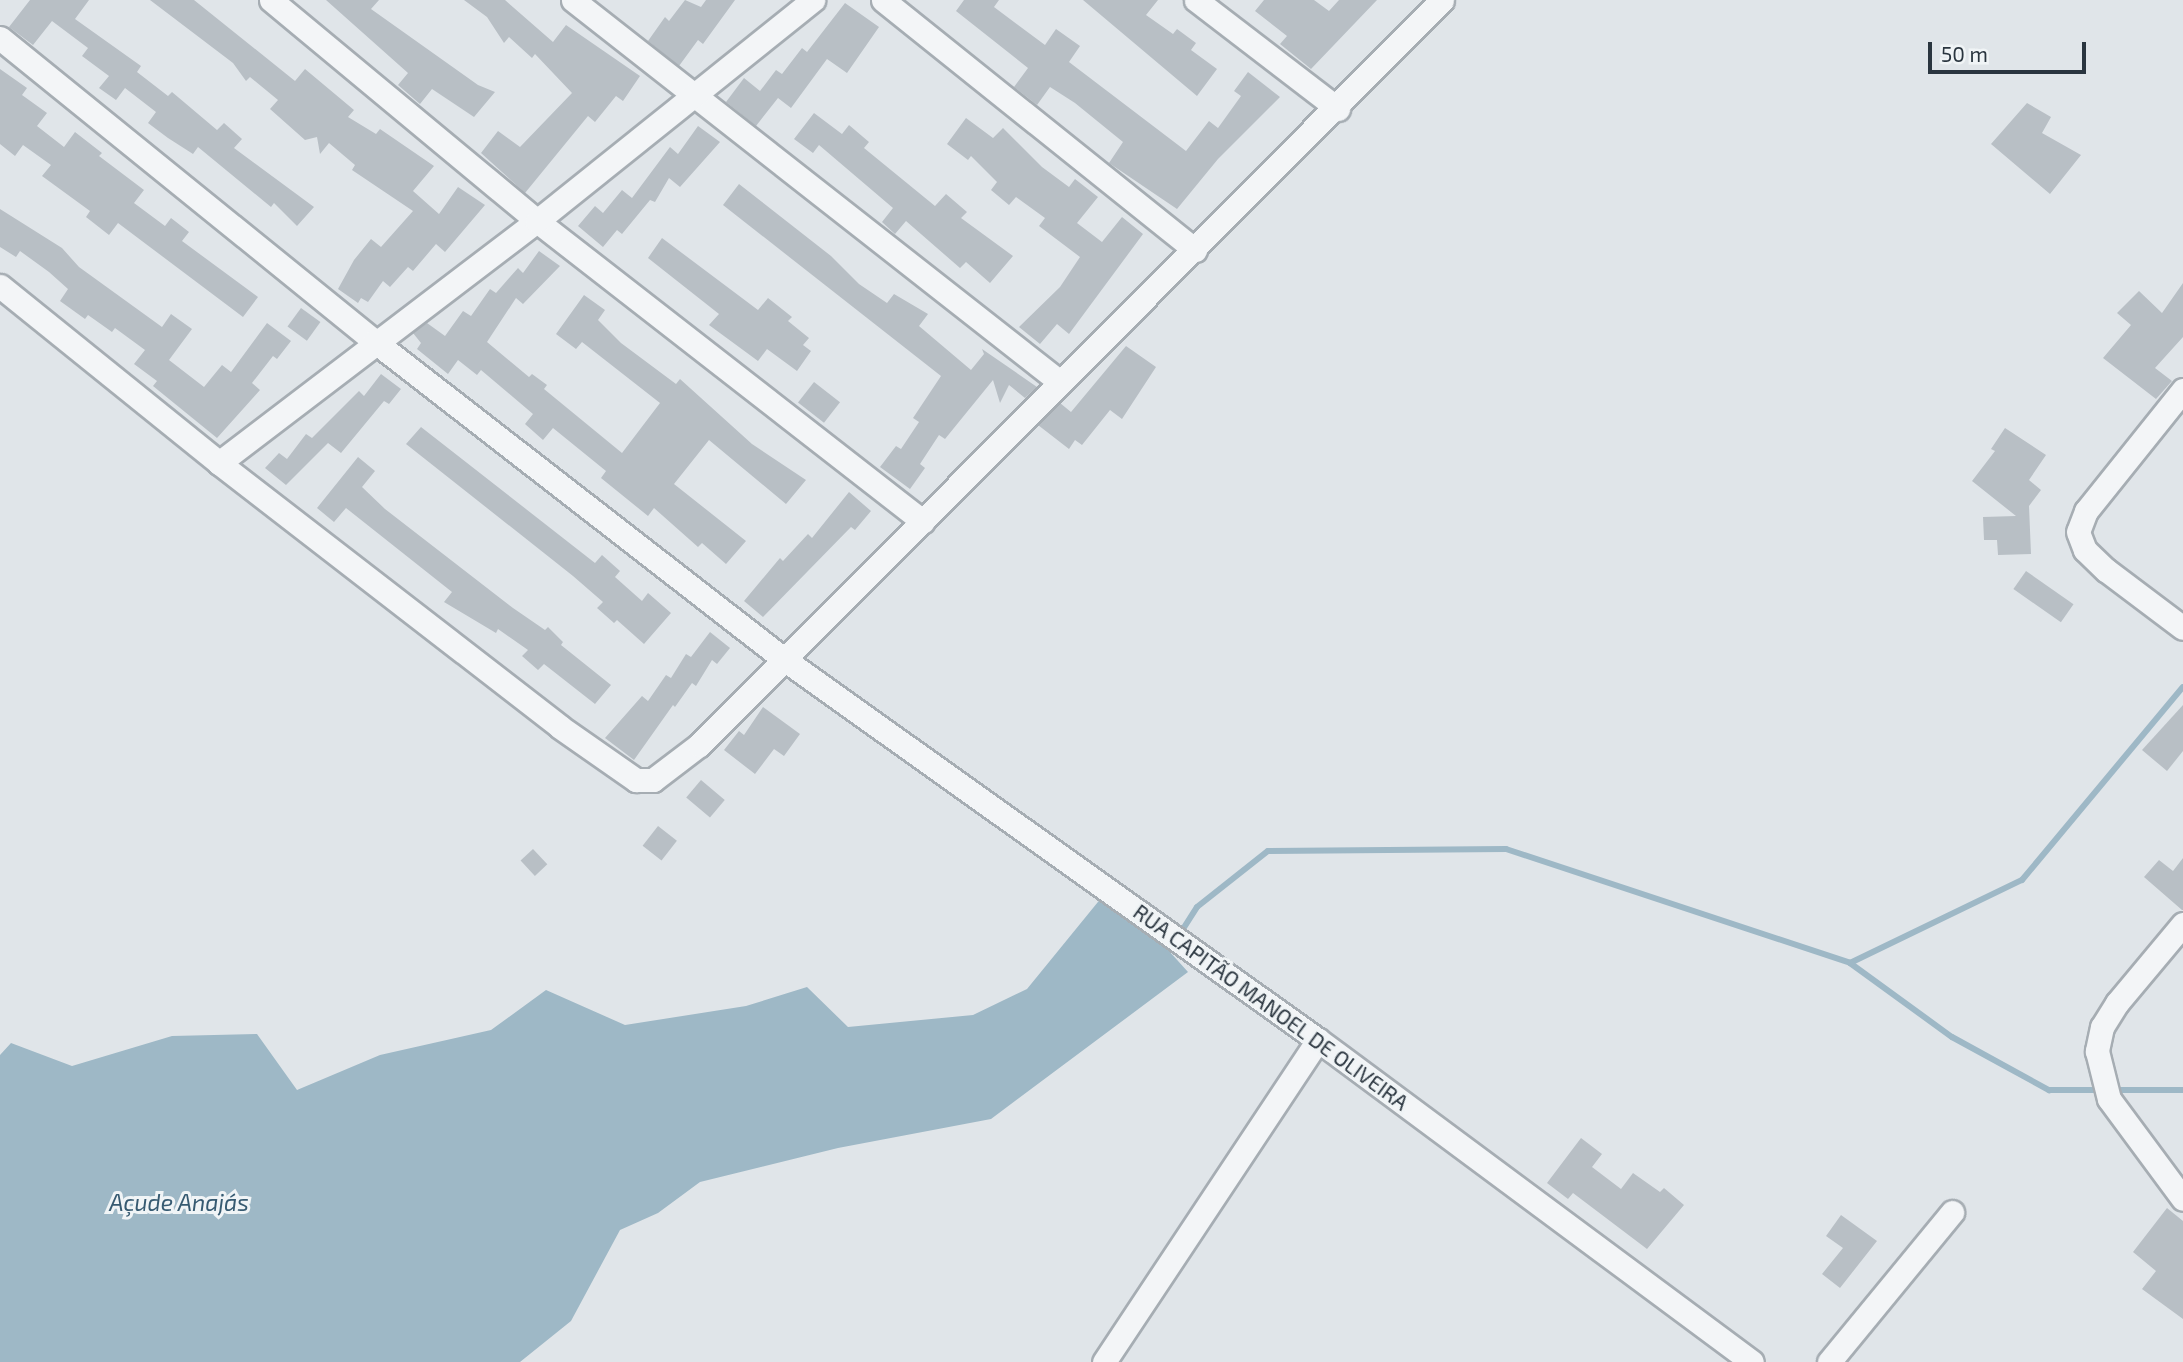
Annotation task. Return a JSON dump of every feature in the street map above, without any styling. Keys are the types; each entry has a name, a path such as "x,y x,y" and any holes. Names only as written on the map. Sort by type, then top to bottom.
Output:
{"street":[{"path":"271,0 537,221 923,521"},
{"path":"573,0 1060,382"},
{"path":"219,463 374,341 537,221 813,0"},
{"path":"883,0 1195,250"},
{"path":"1196,0 1338,108"},
{"path":"0,286 219,463 636,780 653,780 675,766 785,660 1060,382 1338,108 1442,0"},
{"name":"RUA CAPITÃO MANOEL DE OLIVEIRA","path":"0,38 374,341 785,660 1318,1040 1752,1362"},
{"path":"2183,390 2086,511 2078,532 2085,550 2183,628"},
{"path":"2183,925 2138,976 2102,1027 2097,1051 2099,1072 2123,1119 2183,1199"},
{"path":"1104,1362 1318,1040"},
{"path":"1829,1362 1952,1212"}],"water":[{"name":"Açude Anajás","path":"1102,897 1169,951 1188,972 991,1119 838,1148 700,1182 658,1213 620,1230 571,1321 520,1362 0,1362 0,1055 11,1043 72,1066 172,1036 257,1034 297,1090 380,1055 491,1030 546,990 625,1025 746,1006 807,987 848,1027 973,1015 1027,989"}],"building":[{"path":"30,0 89,0 75,19 141,66 137,72 168,96 172,92 217,130 224,123 242,139 234,148 314,207 297,226 274,203 271,207 198,147 193,154 168,138 148,123 156,112 125,88 116,100 99,88 109,76 82,56 88,48 52,21 33,45 9,27"},
{"path":"150,0 194,0 295,81 305,69 354,110 348,117 376,134 380,129 434,166 413,191 439,214 458,187 485,205 445,252 436,244 413,271 408,267 390,287 383,281 368,302 361,298 358,303 338,289 354,260 371,239 381,247 413,211 352,170 355,165 329,143 320,154 317,137 305,140 270,109 278,100 250,77 246,81 233,63"},
{"path":"326,0 379,0 371,9 478,85 495,92 474,117 432,89 420,104 398,85 408,73"},
{"path":"464,0 505,0 553,42 566,25 640,76 623,101 616,96 595,122 588,116 525,193 481,153 498,131 520,147 572,93 535,54 532,58 509,37 504,43 487,17"},
{"path":"685,0 701,7 706,0 735,0 703,44 698,40 679,66 648,41 665,17 669,21"},
{"path":"964,0 999,0 994,7 1045,45 1056,29 1080,46 1069,62 1186,151 1209,121 1218,128 1241,96 1234,91 1248,72 1280,97 1218,159 1177,209 1109,163 1123,142 1075,103 1050,87 1037,105 1014,87 1028,68 956,11"},
{"path":"1083,0 1158,0 1146,15 1173,34 1177,29 1196,43 1191,50 1217,69 1197,96"},
{"path":"1264,0 1314,0 1329,11 1339,0 1377,0 1311,69 1280,44 1287,36 1255,11"},
{"path":"845,3 879,27 847,73 827,59 791,108 778,98 756,126 726,102 744,78 760,91 776,70 782,74 802,48 807,52"},
{"path":"0,69 27,88 22,95 47,113 37,126 64,147 75,132 102,153 99,156 144,190 134,203 165,226 171,218 189,232 182,241 258,297 243,317 118,223 109,235 86,217 90,211 42,176 51,165 23,145 15,156 0,144"},
{"path":"2027,103 2051,117 2042,133 2081,155 2050,194 1991,144"},
{"path":"814,113 842,134 849,125 869,142 864,148 935,206 946,194 967,212 961,218 1013,256 990,283 966,262 960,268 906,221 895,234 882,222 893,208 819,145 813,153 794,139"},
{"path":"966,118 993,138 1003,128 1042,167 1069,187 1075,179 1098,197 1077,223 1102,242 1122,217 1143,234 1069,334 1057,324 1040,344 1019,327 1060,287 1080,257 1039,226 1045,218 1016,197 1009,205 991,190 997,182 971,156 968,160 947,144"},
{"path":"698,126 720,142 680,187 669,178 655,202 650,200 622,234 617,230 603,247 578,226 595,206 603,213 622,190 632,198 670,147 678,154"},
{"path":"739,184 831,256 859,284 887,303 894,294 928,314 919,326 971,370 984,354 982,349 1037,387 1025,398 1009,385 1000,403 993,380 945,439 939,435 920,464 925,468 910,489 880,467 896,446 901,449 919,422 913,418 941,376 723,205"},
{"path":"0,209 62,248 79,267 162,327 171,314 192,329 169,360 204,387 222,365 231,372 267,323 291,341 277,359 273,356 252,383 260,390 217,438 153,386 157,381 134,364 145,350 115,328 112,332 88,315 85,319 60,301 68,289 49,272 20,251 16,257 0,247"},
{"path":"662,238 758,310 768,298 792,317 788,321 809,338 803,345 811,351 797,371 767,349 758,361 709,325 719,314 648,258"},
{"path":"539,251 560,266 523,304 516,298 487,342 529,377 532,374 547,385 544,389 622,453 660,403 582,342 576,349 556,334 584,295 605,310 598,320 621,343 676,384 680,379 752,444 806,480 786,504 709,440 674,484 746,541 726,564 702,543 698,547 654,508 648,516 601,478 606,471 553,428 543,440 525,424 533,414 481,370 477,375 458,360 448,374 417,349 421,343 413,333 427,323 445,336 463,311 471,316 490,289 496,293 518,268 523,273"},
{"path":"2183,283 2183,337 2155,368 2172,381 2156,399 2103,358 2131,325 2117,313 2139,291 2162,313"},
{"path":"301,308 320,322 307,341 287,327"},
{"path":"1126,346 1156,367 1122,419 1110,410 1082,445 1075,440 1069,449 1038,425 1060,403 1071,412"},
{"path":"381,374 401,389 389,404 384,401 341,453 328,443 286,485 265,468 279,453 287,459 306,434 312,438 359,391 364,396"},
{"path":"814,382 840,402 824,423 798,402"},
{"path":"421,427 595,563 602,555 620,571 615,577 642,601 648,593 671,613 644,644 617,620 614,623 597,608 603,602 573,576 406,444"},
{"path":"2005,428 2046,455 2029,480 2041,490 2029,506 2031,554 1998,555 1997,540 1984,540 1983,517 2016,516 1972,481 1995,451 1991,449"},
{"path":"358,457 375,471 362,487 385,509 513,608 545,630 548,627 563,642 561,645 611,685 595,704 544,664 538,670 522,656 528,650 498,629 496,633 444,602 452,592 346,508 334,522 317,508"},
{"path":"849,492 871,511 855,530 851,527 763,617 744,601 780,558 783,561 808,534 812,538"},
{"path":"2026,571 2074,604 2061,622 2013,589"},
{"path":"710,632 730,648 717,664 712,660 696,686 692,683 675,707 673,705 634,760 605,738 642,696 648,701 666,675 671,678 686,654 691,657"},
{"path":"2183,705 2183,751 2167,771 2142,750"},
{"path":"763,707 800,734 784,756 774,749 755,774 724,750 739,731 744,735"},
{"path":"701,780 725,800 710,818 686,798"},
{"path":"658,826 677,841 662,860 643,846"},
{"path":"533,849 547,864 535,876 521,861"},
{"path":"2183,858 2182,910 2144,877 2159,860 2173,871"},
{"path":"1581,1138 1602,1154 1592,1167 1621,1189 1633,1173 1660,1192 1664,1188 1684,1205 1647,1249 1573,1193 1568,1199 1547,1183"},
{"path":"2167,1208 2183,1221 2183,1319 2142,1289 2156,1271 2133,1252"},
{"path":"1841,1215 1877,1241 1840,1288 1822,1274 1843,1248 1826,1236"}],"waterway":[{"path":"1169,951 1197,907 1268,851 1506,849 1850,963 2022,880 2183,687"},
{"path":"1850,963 1952,1037 2049,1090 2101,1090"},
{"path":"2111,1090 2183,1090"}]}
